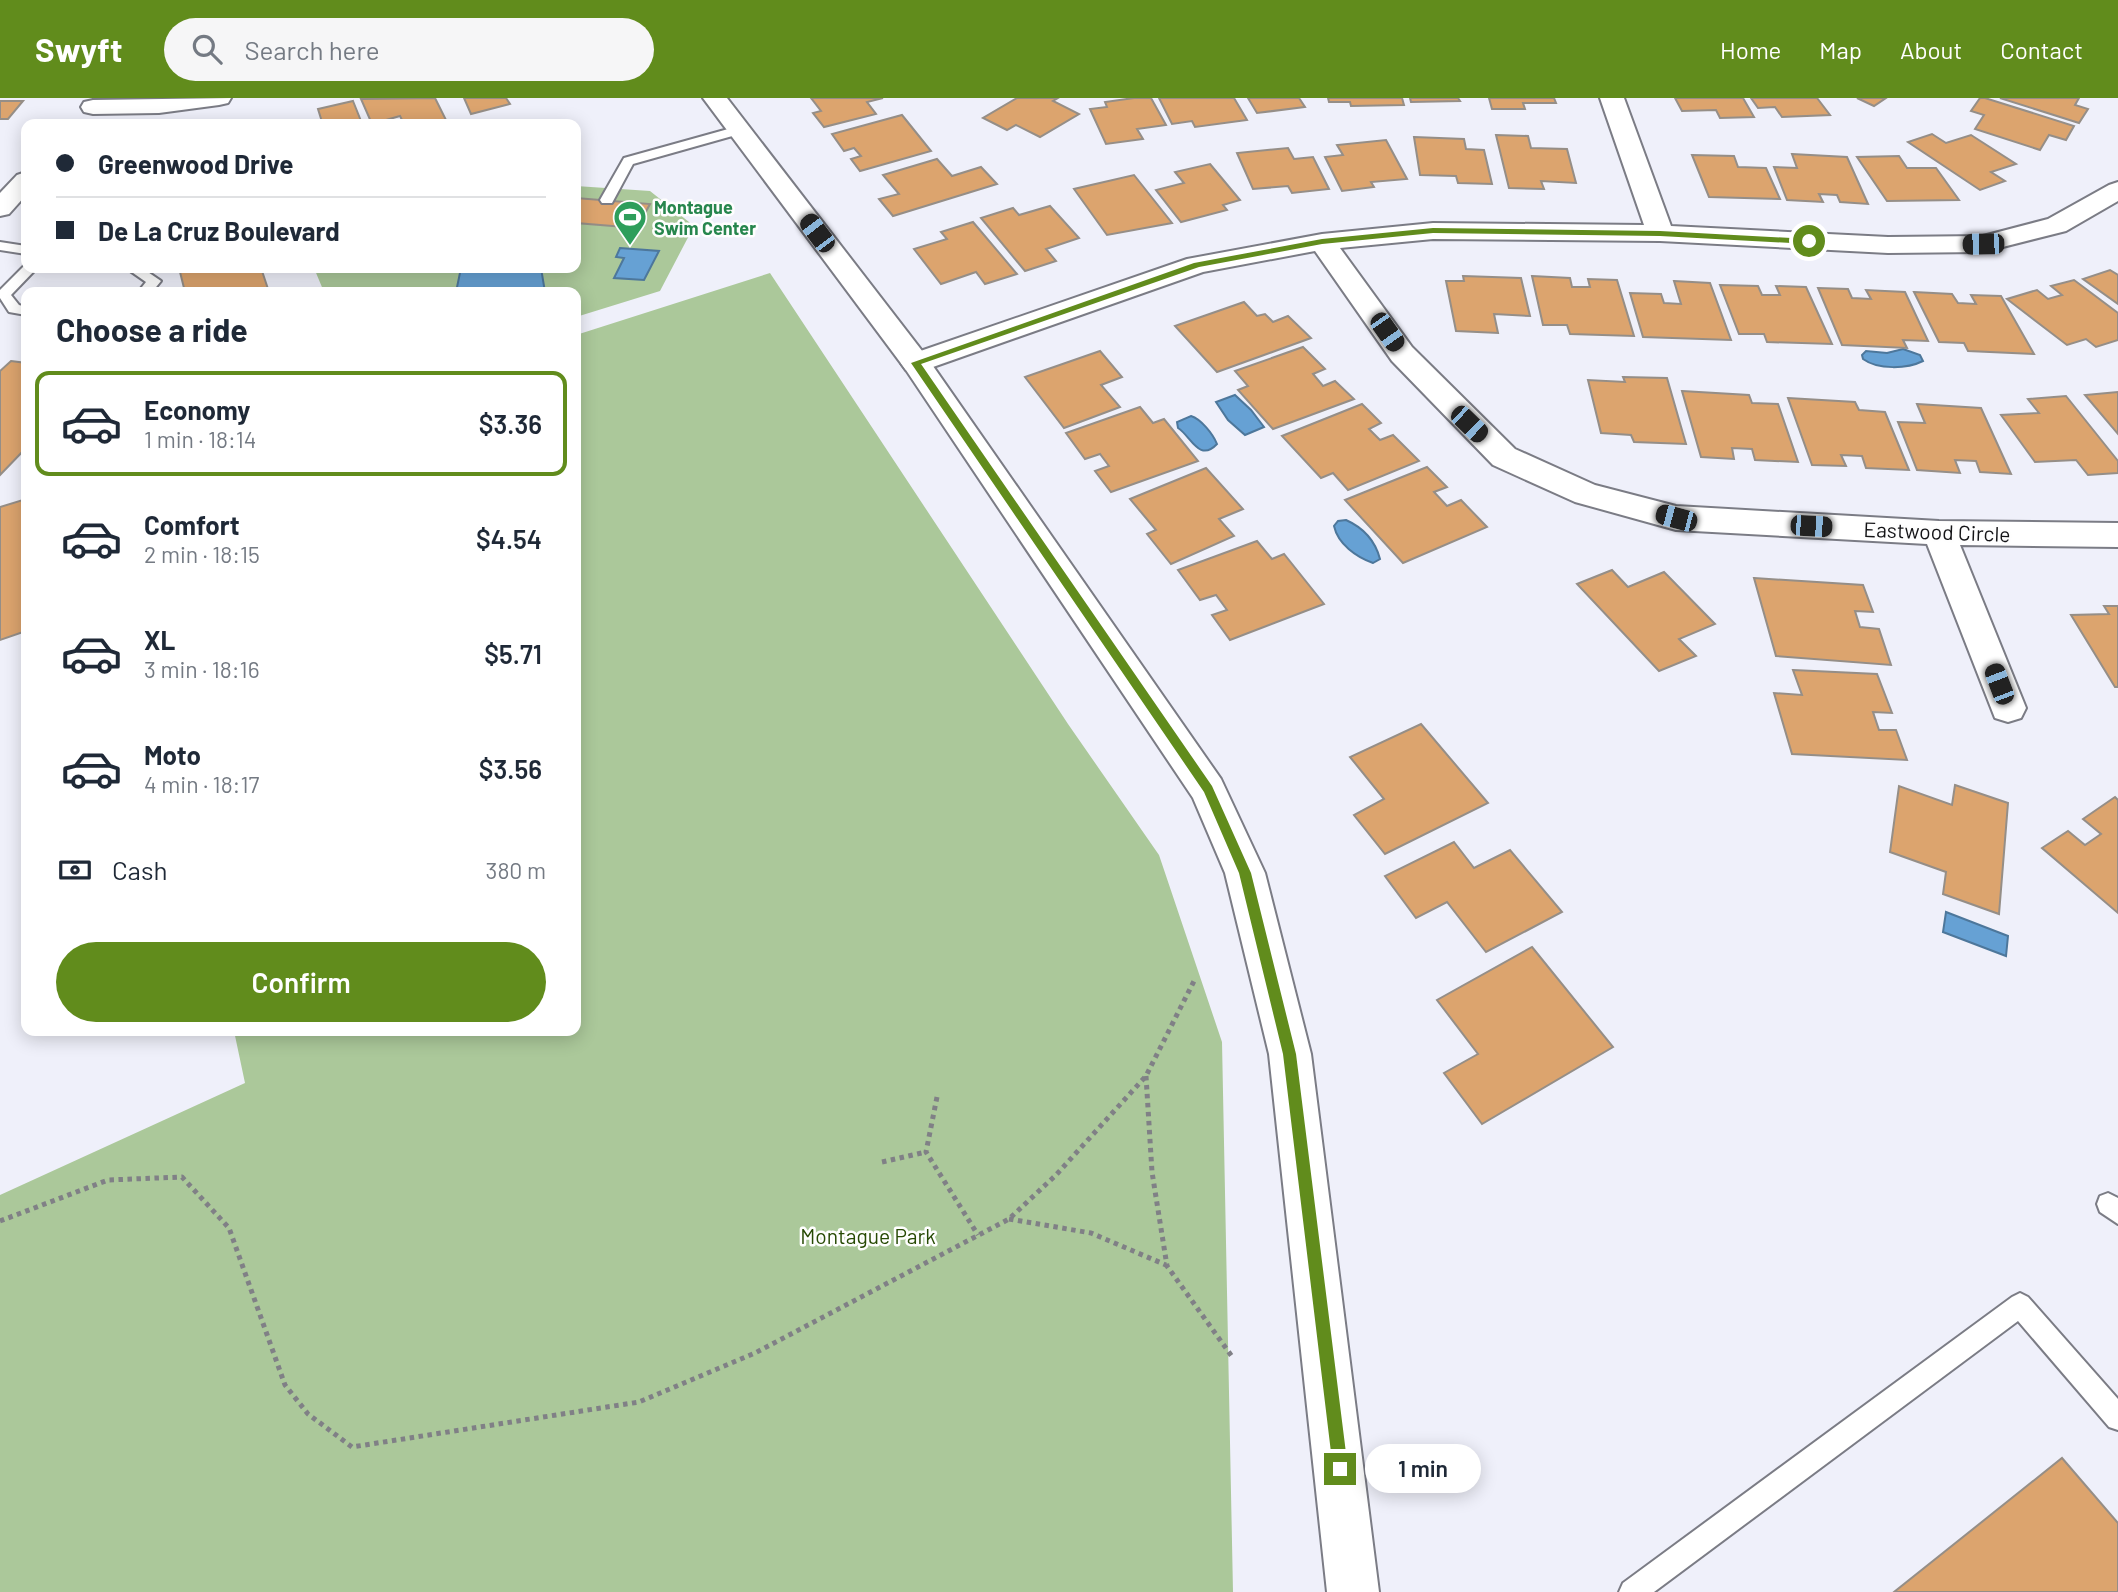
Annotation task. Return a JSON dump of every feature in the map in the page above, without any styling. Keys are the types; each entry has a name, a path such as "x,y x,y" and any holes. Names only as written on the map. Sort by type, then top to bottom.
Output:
{"street":[{"path":"89,110 159,106 219,98"},
{"path":"715,98 916,363 1208,790 1245,873 1290,1054 1353,1592"},
{"path":"1612,98 1660,233"},
{"path":"0,208 21,185"},
{"path":"916,363 1197,265 1322,242 1433,231 1660,233 1888,245 1983,244 2057,225 2118,190"},
{"name":"Eastwood Circle","path":"1322,242 1402,354 1504,457 1586,494 1676,518 1939,533 2118,535"},
{"path":"1939,533 2008,708"}],"lane":[{"path":"607,201 628,162 739,130"},
{"path":"0,246 21,249"},
{"path":"21,310 14,309 4,294 25,273"},
{"path":"141,273 154,281 149,287"},
{"path":"1632,1592 2020,1305 2118,1418"}],"path":[{"path":"0,1221 108,1180 182,1177 229,1228 285,1385 308,1414 352,1447 639,1402 755,1353 1009,1219 1056,1175 1146,1076 1194,981"},
{"path":"1146,1076 1152,1172 1167,1266 1233,1358"},
{"path":"937,1097 926,1152 978,1235"},
{"path":"881,1162 926,1152"},
{"path":"1009,1219 1091,1233 1167,1266"}],"green space":[{"name":"Montague Swim Center","path":"581,186 650,191 694,226 660,291 581,315 581,287 322,287 316,273 581,273"},
{"name":"Montague Park","path":"770,273 1068,724 1159,855 1222,1042 1233,1592 0,1592 0,1195 245,1083 235,1036 581,1036 581,333"}],"water":[{"path":"620,248 659,251 644,280 614,278 624,258 616,257"},
{"path":"460,273 542,273 544,287 457,287"},
{"path":"1903,349 1920,355 1923,361 1901,367 1884,367 1869,363 1862,355 1866,351 1887,353"},
{"path":"1235,395 1264,427 1245,435 1228,420 1216,402"},
{"path":"1191,416 1203,424 1213,436 1217,444 1211,449 1200,449 1178,428 1177,422"},
{"path":"1346,520 1368,535 1380,559 1373,563 1354,553 1339,539 1334,526 1338,521"},
{"path":"1946,912 2008,936 2006,956 1943,932"}],"building":[{"path":"435,98 446,119 402,119 400,116 370,119 361,99"},
{"path":"464,98 506,98 510,104 471,114"},
{"path":"811,98 883,98 867,102 876,114 824,127 813,113 821,111"},
{"path":"1017,98 1058,98 1053,101 1079,114 1040,137 1016,125 1007,130 983,118"},
{"path":"1151,98 1166,125 1137,129 1143,139 1106,144 1090,109 1107,107 1105,102"},
{"path":"1159,98 1234,98 1247,120 1195,127 1192,121 1172,124"},
{"path":"1248,98 1299,98 1305,107 1257,113"},
{"path":"1328,98 1402,98 1404,105 1351,106 1350,102 1329,102"},
{"path":"1410,98 1458,98 1460,101 1411,102"},
{"path":"1489,98 1554,98 1556,103 1523,103 1525,109 1492,109"},
{"path":"1675,98 1743,98 1754,117 1720,118 1716,110 1682,111"},
{"path":"1751,98 1817,98 1830,115 1782,117 1775,107 1758,108"},
{"path":"1857,98 1886,98 1874,106"},
{"path":"1980,98 2074,126 2066,140 2049,135 2040,150 1975,129 1984,115 1971,111"},
{"path":"2000,98 2079,98 2075,105 2088,109 2079,123"},
{"path":"0,101 23,101 8,119 0,119"},
{"path":"353,101 360,119 321,119 318,109"},
{"path":"902,115 931,151 860,171 851,159 861,156 854,148 844,151 832,134"},
{"path":"1932,134 1946,143 1971,135 2016,164 1991,172 2005,181 1980,190 1908,142"},
{"path":"1496,135 1528,136 1531,148 1567,149 1576,183 1541,181 1544,189 1509,188"},
{"path":"1414,137 1464,139 1466,149 1484,150 1492,184 1458,183 1456,176 1420,175"},
{"path":"1386,140 1407,179 1371,182 1374,187 1342,191 1325,157 1343,155 1337,145"},
{"path":"1288,148 1294,159 1313,157 1329,189 1292,193 1288,186 1253,189 1237,153"},
{"path":"1792,154 1847,157 1868,204 1840,202 1837,195 1819,194 1823,202 1787,200 1774,167 1797,168"},
{"path":"1692,155 1734,156 1738,167 1766,168 1780,199 1709,197"},
{"path":"1899,156 1907,168 1936,168 1959,200 1887,201 1857,157"},
{"path":"937,159 952,176 981,167 997,184 893,216 879,199 899,194 883,175"},
{"path":"1210,164 1240,200 1223,205 1227,210 1181,222 1156,190 1184,183 1175,172"},
{"path":"1134,175 1172,223 1107,235 1074,189"},
{"path":"581,198 650,204 637,228 581,223"},
{"path":"1050,206 1079,238 1046,249 1056,261 1025,271 981,218 1013,208 1019,215"},
{"path":"973,222 1017,274 985,284 976,272 941,284 914,249 947,239 941,232"},
{"path":"2110,270 2118,275 2118,304 2083,279"},
{"path":"180,273 263,273 267,287 184,287"},
{"path":"1463,276 1521,278 1530,316 1494,314 1498,333 1456,331 1446,281 1464,281"},
{"path":"1532,276 1570,278 1572,287 1590,287 1588,279 1617,280 1634,336 1570,334 1567,325 1543,325"},
{"path":"2074,280 2118,313 2118,340 2096,347 2086,339 2067,345 2007,299 2037,290 2048,299 2062,295 2051,286"},
{"path":"1674,281 1710,283 1731,340 1643,337 1630,293 1661,294 1664,303 1681,304"},
{"path":"1720,285 1758,286 1762,295 1780,295 1776,286 1806,287 1832,344 1767,342 1764,334 1739,334"},
{"path":"1818,288 1848,289 1852,298 1871,299 1866,290 1905,292 1928,341 1903,340 1907,348 1842,345"},
{"path":"1914,292 1952,294 1958,303 1976,304 1971,295 2001,296 2034,354 1968,351 1964,343 1939,342"},
{"path":"1244,302 1257,316 1265,314 1273,322 1288,316 1311,338 1217,372 1175,326"},
{"path":"1303,347 1325,369 1313,374 1323,386 1335,381 1354,399 1273,429 1238,390 1248,386 1235,371"},
{"path":"1100,351 1122,377 1101,385 1120,407 1064,428 1025,377"},
{"path":"11,361 21,362 21,453 0,475 0,371"},
{"path":"1623,377 1667,378 1686,444 1634,442 1631,435 1601,433 1588,380 1625,382"},
{"path":"1682,391 1749,395 1752,403 1778,404 1798,462 1755,460 1752,449 1732,448 1734,459 1701,457"},
{"path":"2118,392 2118,434 2085,395"},
{"path":"2066,396 2118,461 2118,473 2088,475 2076,460 2035,462 2001,415 2039,413 2028,399"},
{"path":"1788,398 1855,402 1859,410 1885,412 1909,470 1866,468 1862,456 1841,455 1846,466 1812,465"},
{"path":"1362,404 1381,423 1369,429 1380,440 1393,435 1419,461 1348,490 1333,473 1321,478 1282,436"},
{"path":"1917,404 1981,408 2011,474 1980,472 1976,461 1955,460 1960,473 1917,470 1898,422 1925,423"},
{"path":"1140,407 1153,423 1164,419 1198,461 1111,492 1095,471 1109,466 1100,454 1085,459 1066,433"},
{"path":"1427,467 1447,487 1434,492 1447,506 1461,500 1487,527 1403,563 1345,500"},
{"path":"1206,468 1243,509 1219,519 1234,536 1171,564 1147,534 1156,530 1130,499"},
{"path":"21,501 21,633 0,640 0,507"},
{"path":"1257,541 1272,559 1284,554 1324,604 1230,640 1212,615 1227,610 1216,595 1200,600 1178,570"},
{"path":"1612,570 1628,587 1664,572 1715,624 1679,639 1696,656 1659,671 1577,584"},
{"path":"1754,578 1863,585 1873,612 1855,611 1860,627 1879,629 1891,665 1776,656"},
{"path":"2104,606 2118,606 2118,687 2115,687 2071,615 2109,614"},
{"path":"1793,670 1877,674 1892,713 1873,712 1879,730 1896,730 1907,760 1792,754 1774,693 1802,695"},
{"path":"1421,724 1488,803 1385,854 1354,815 1384,799 1350,757"},
{"path":"1955,785 2008,803 1999,914 1943,894 1946,872 1890,852 1899,786 1952,805"},
{"path":"2115,797 2118,800 2118,913 2042,848 2068,831 2085,845 2101,834 2083,819"},
{"path":"1454,842 1474,868 1510,850 1562,912 1486,952 1447,902 1416,918 1385,876"},
{"path":"1532,947 1613,1047 1482,1124 1444,1073 1478,1054 1437,1000"},
{"path":"2062,1458 2118,1523 2118,1592 1894,1592"}],"place":[{"name":"Montague Swim Center","path":"630,247"}],"route":[{"path":"1340,1469 1290,1054 1245,873 1208,790 916,363 1197,265 1322,242 1433,231 1660,233 1809,241"}]}
